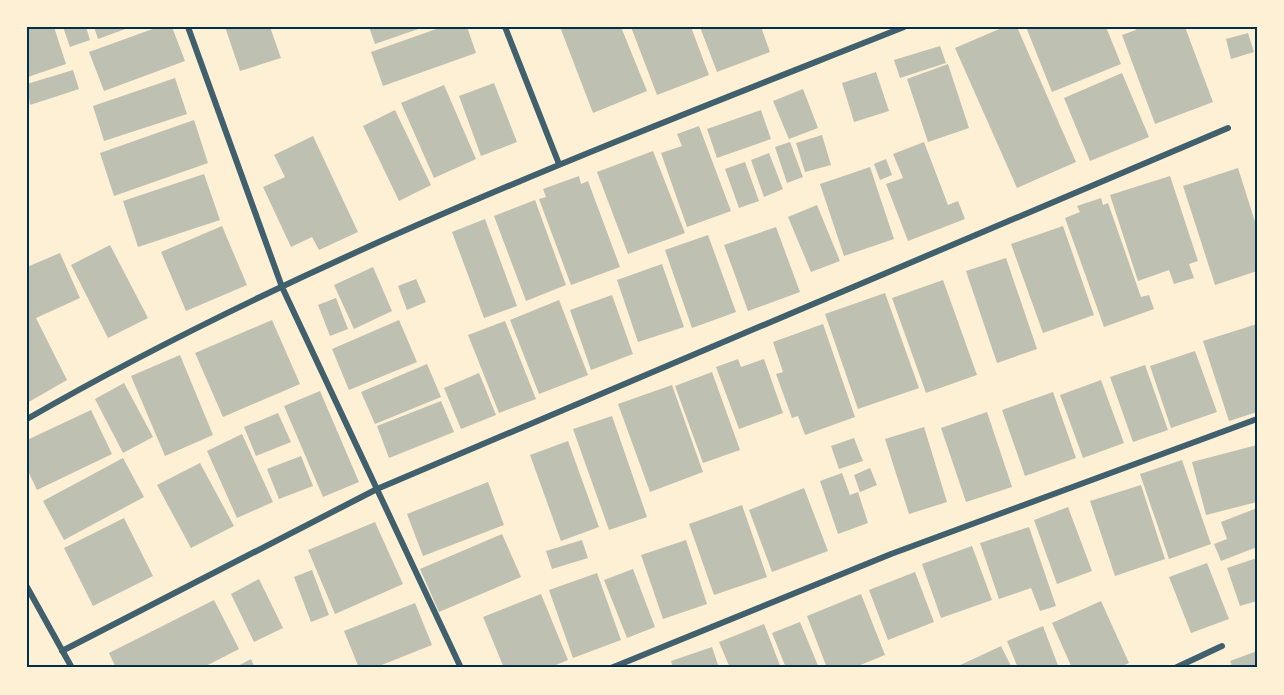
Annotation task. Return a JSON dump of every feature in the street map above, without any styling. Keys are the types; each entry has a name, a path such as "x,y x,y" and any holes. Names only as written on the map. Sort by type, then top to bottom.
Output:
{"street":[{"path":"188,27 282,287 461,668"},
{"path":"506,27 559,164"},
{"path":"27,419 112,370 282,287 559,164 904,27"},
{"path":"62,651 377,489 1228,128"},
{"path":"611,668 891,554 1257,419"},
{"path":"27,587 72,668"},
{"path":"1175,668 1222,646"}],"building":[{"path":"27,27 54,27 66,64 28,77"},
{"path":"63,27 86,27 90,40 70,47"},
{"path":"94,27 131,27 98,39"},
{"path":"158,27 172,27 185,61 104,91 89,52"},
{"path":"225,27 270,27 281,58 240,71"},
{"path":"369,27 424,27 375,44"},
{"path":"442,27 467,27 476,53 383,86 371,52"},
{"path":"560,27 621,27 647,91 593,113"},
{"path":"631,27 691,27 709,75 657,95"},
{"path":"700,27 761,27 770,52 717,72"},
{"path":"1004,27 1017,27 1076,162 1017,188 955,48"},
{"path":"1026,27 1106,27 1121,64 1052,92"},
{"path":"1135,27 1185,27 1213,102 1155,124 1122,35 1136,30"},
{"path":"1248,33 1254,52 1231,59 1226,39"},
{"path":"940,46 946,63 900,78 894,60"},
{"path":"948,64 969,128 928,142 907,79"},
{"path":"73,70 79,89 30,105 27,84"},
{"path":"876,72 889,111 854,122 842,83"},
{"path":"1122,73 1149,137 1090,161 1064,98"},
{"path":"175,78 187,114 104,141 93,106"},
{"path":"494,83 517,142 481,156 459,96"},
{"path":"444,85 476,159 434,178 401,103"},
{"path":"803,89 818,128 789,139 773,101"},
{"path":"395,110 431,185 399,201 363,126"},
{"path":"761,110 771,139 717,158 707,129"},
{"path":"194,120 208,163 114,196 100,153"},
{"path":"699,126 731,211 687,227 661,153 682,146 677,134"},
{"path":"822,135 831,165 805,172 796,143"},
{"path":"313,136 358,232 319,250 312,237 291,247 263,187 285,177 274,155"},
{"path":"790,142 803,177 787,183 775,147"},
{"path":"924,142 948,205 958,201 965,219 908,241 886,184 903,178 893,154"},
{"path":"653,151 685,233 628,254 597,172"},
{"path":"769,153 783,189 764,197 751,160"},
{"path":"886,159 892,175 880,180 874,164"},
{"path":"745,162 759,201 739,208 725,169"},
{"path":"870,167 894,239 844,256 820,184"},
{"path":"1238,168 1257,228 1257,271 1215,285 1183,186"},
{"path":"204,174 220,220 138,247 123,201"},
{"path":"579,176 581,184 588,181 620,267 571,285 539,199 546,197 543,189"},
{"path":"1170,176 1198,261 1189,264 1194,278 1174,284 1169,270 1138,281 1110,195"},
{"path":"1101,198 1103,205 1108,203 1141,297 1149,295 1154,309 1104,327 1065,218 1080,212 1077,206"},
{"path":"535,200 566,285 526,301 494,216"},
{"path":"817,205 840,261 811,272 788,217"},
{"path":"485,219 517,306 484,318 452,232"},
{"path":"222,226 247,285 186,311 161,252"},
{"path":"1063,226 1094,315 1043,333 1011,244"},
{"path":"776,227 800,292 748,311 724,245"},
{"path":"708,235 736,312 692,328 665,250"},
{"path":"110,245 148,318 108,338 71,265"},
{"path":"60,253 80,298 36,318 67,380 27,403 27,267"},
{"path":"1006,258 1037,349 997,363 966,271"},
{"path":"662,264 684,327 638,342 617,280"},
{"path":"373,267 392,311 354,329 334,285"},
{"path":"416,279 426,302 407,310 398,286"},
{"path":"943,280 977,375 926,393 892,298"},
{"path":"885,293 919,388 858,409 825,314"},
{"path":"612,295 633,354 591,370 570,310"},
{"path":"336,298 348,329 330,336 318,305"},
{"path":"559,300 588,375 539,394 510,320"},
{"path":"272,320 300,384 223,417 195,353"},
{"path":"399,320 417,362 349,390 332,349"},
{"path":"505,321 536,399 499,413 468,335"},
{"path":"823,324 855,417 805,435 798,416 792,418 776,374 783,372 773,342"},
{"path":"1257,324 1257,412 1229,421 1203,341"},
{"path":"1195,351 1217,412 1171,428 1150,366"},
{"path":"180,355 213,435 165,456 131,376"},
{"path":"738,359 741,367 764,359 783,413 739,429 716,367"},
{"path":"427,364 441,397 375,424 361,392"},
{"path":"1145,365 1168,430 1133,442 1110,377"},
{"path":"712,372 740,450 703,463 675,386"},
{"path":"479,373 496,415 461,429 444,388"},
{"path":"1101,380 1124,443 1083,458 1060,395"},
{"path":"124,383 153,437 123,453 95,399"},
{"path":"672,385 703,472 650,492 618,404"},
{"path":"320,391 359,482 323,497 284,406"},
{"path":"1053,392 1076,458 1025,476 1002,410"},
{"path":"441,401 454,432 389,458 377,426"},
{"path":"91,410 112,454 37,490 27,469 27,440"},
{"path":"987,412 1012,487 966,502 941,428"},
{"path":"278,413 291,442 256,456 244,427"},
{"path":"612,416 647,517 609,530 573,429"},
{"path":"924,427 947,502 909,514 885,439"},
{"path":"242,434 273,502 237,518 207,451"},
{"path":"854,438 863,461 839,469 831,446"},
{"path":"568,441 599,527 561,541 530,455"},
{"path":"1257,445 1257,502 1206,515 1192,462"},
{"path":"301,456 313,486 279,499 267,469"},
{"path":"123,458 144,497 64,540 43,501"},
{"path":"1182,460 1211,544 1169,559 1140,474"},
{"path":"200,463 234,526 191,548 157,485"},
{"path":"870,468 877,485 860,492 854,475"},
{"path":"842,473 850,495 858,492 868,523 838,534 820,481"},
{"path":"488,482 504,525 423,556 407,514"},
{"path":"1141,485 1165,559 1115,576 1090,501"},
{"path":"804,488 828,551 772,572 749,510"},
{"path":"742,505 767,577 714,595 689,524"},
{"path":"1068,507 1092,571 1057,584 1034,520"},
{"path":"1257,508 1257,547 1221,561 1214,544 1227,539 1221,522"},
{"path":"124,518 153,576 93,606 64,548"},
{"path":"375,522 403,584 335,614 308,550"},
{"path":"1029,527 1056,606 1040,611 1031,588 999,599 980,543"},
{"path":"502,534 521,577 439,612 420,569"},
{"path":"582,540 588,558 552,569 546,551"},
{"path":"686,540 707,604 663,619 641,555"},
{"path":"972,546 992,600 941,618 922,564"},
{"path":"1257,558 1257,601 1240,606 1227,568"},
{"path":"1207,563 1229,619 1191,633 1169,577"},
{"path":"633,569 655,627 627,638 604,580"},
{"path":"312,570 329,615 311,622 294,577"},
{"path":"915,572 934,622 888,640 869,590"},
{"path":"597,573 621,640 573,658 549,590"},
{"path":"259,579 283,628 254,642 231,594"},
{"path":"541,594 568,660 549,668 504,668 483,617"},
{"path":"861,594 885,655 853,668 827,668 807,616"},
{"path":"214,600 239,649 202,668 116,668 109,653"},
{"path":"1101,601 1129,663 1118,668 1072,668 1052,623"},
{"path":"415,603 432,645 374,668 359,668 344,631"},
{"path":"800,622 819,668 786,668 772,633"},
{"path":"764,624 781,668 730,668 719,642"},
{"path":"1043,626 1059,668 1018,668 1007,641"},
{"path":"1001,646 1012,668 954,668"},
{"path":"712,647 719,668 673,668 671,661"},
{"path":"1257,651 1257,668 1233,668 1230,661"},
{"path":"251,659 255,668 234,668"}]}
